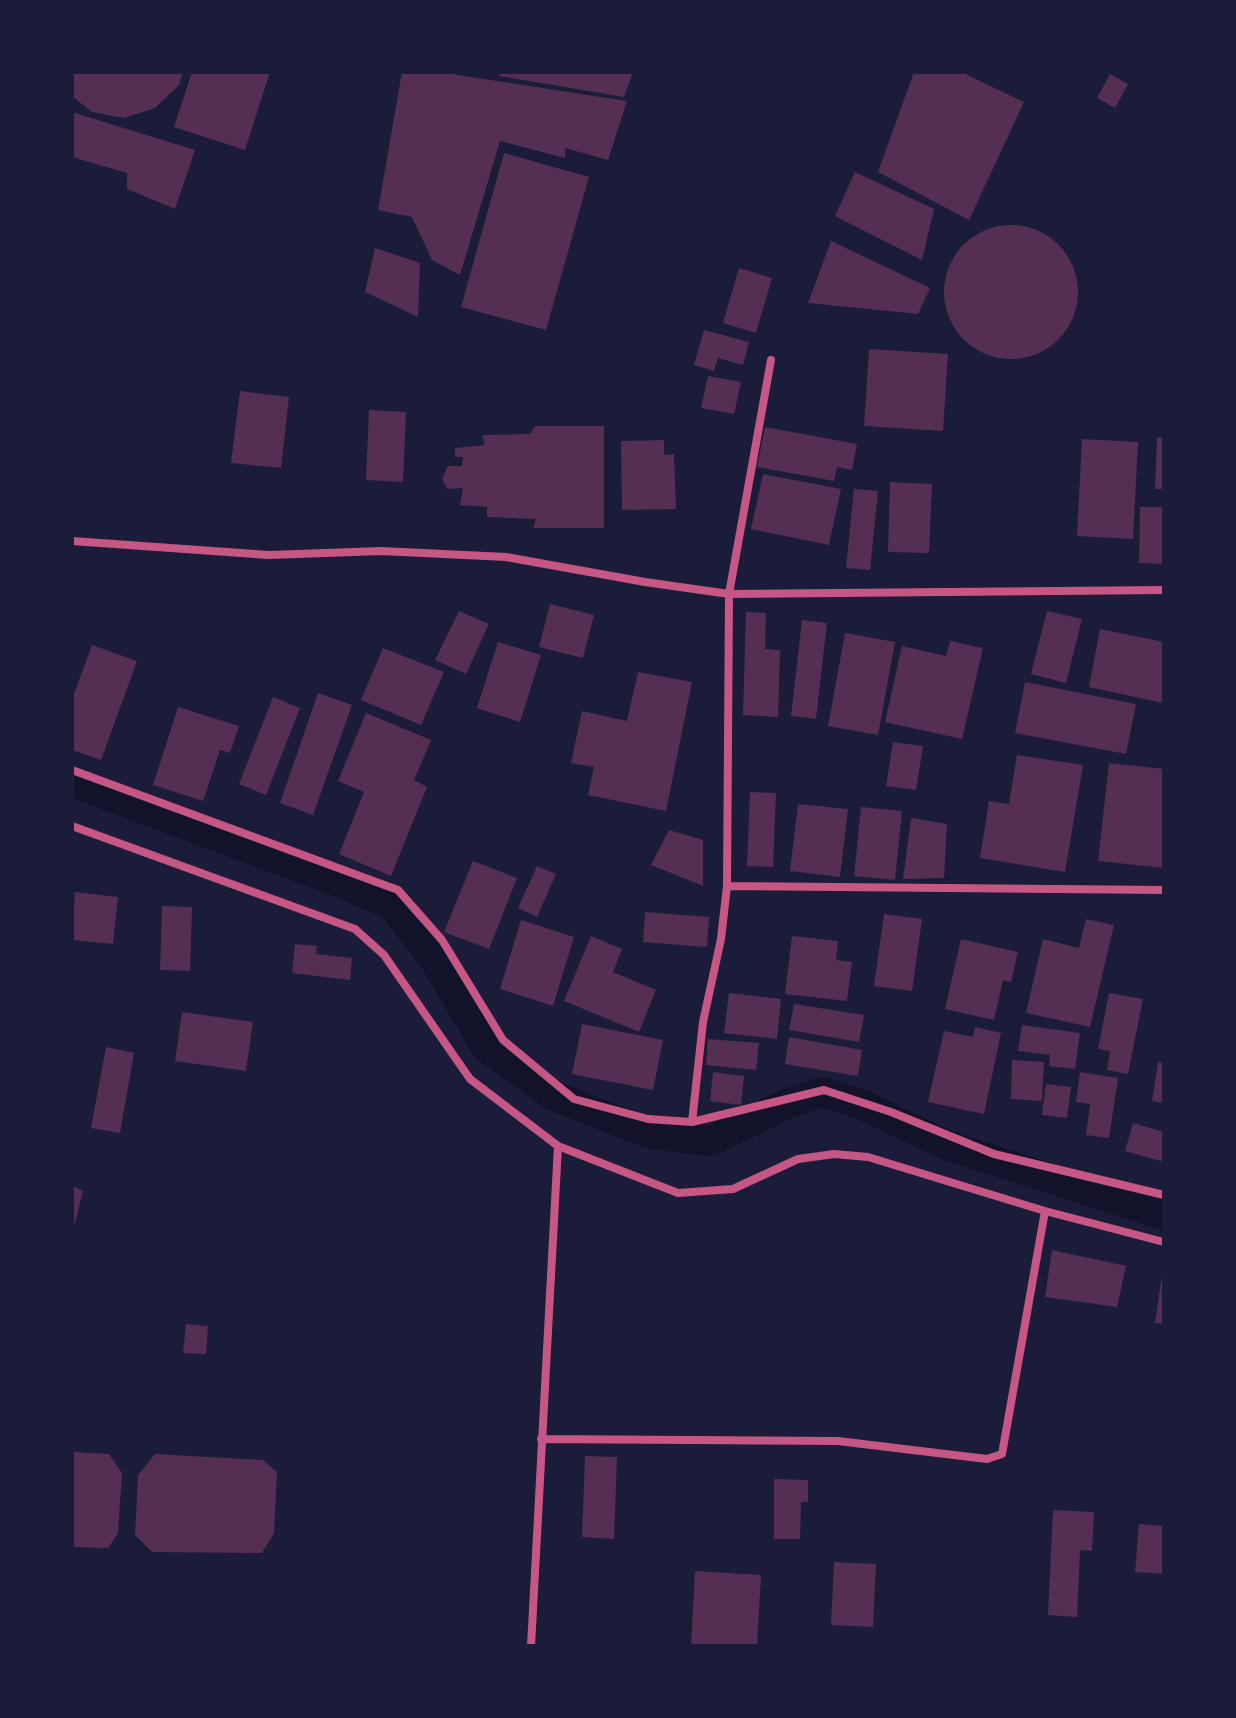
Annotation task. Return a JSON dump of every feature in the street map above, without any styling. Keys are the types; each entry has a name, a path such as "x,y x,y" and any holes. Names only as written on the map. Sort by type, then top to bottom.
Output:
{"street":[{"path":"692,1122 703,1022 721,939 727,886 729,594 771,360"},
{"path":"72,541 269,555 381,551 506,557 729,594 1164,590"},
{"path":"72,770 398,890 442,940 503,1040 574,1099 648,1119 692,1122 824,1090 891,1112 994,1154 1164,1195"},
{"path":"72,826 355,929 384,955 470,1079 558,1146 678,1193 733,1189 798,1159 834,1154 868,1157 1045,1211 1164,1242"},
{"path":"727,886 1164,890"},
{"path":"531,1646 558,1146"},
{"path":"541,1439 838,1441 987,1459 1002,1454 1045,1211"}],"building":[{"path":"72,72 183,72 179,85 155,108 124,118 92,112 72,96"},
{"path":"192,72 270,72 245,150 174,127"},
{"path":"402,72 439,72 627,101 608,160 565,148 565,158 500,141 460,275 432,260 412,217 378,210"},
{"path":"500,72 633,72 624,97 499,76"},
{"path":"914,72 961,72 1024,102 969,220 878,172"},
{"path":"1110,74 1128,84 1115,108 1097,98"},
{"path":"72,112 195,150 175,209 127,189 127,173 72,157"},
{"path":"504,153 589,177 546,330 461,307"},
{"path":"855,172 934,209 922,260 835,216"},
{"path":"1011,225 1036,231 1058,245 1072,267 1078,292 1072,317 1058,339 1036,353 1011,359 986,353 964,339 950,317 944,292 950,267 964,245 986,231"},
{"path":"831,241 930,288 918,314 808,303"},
{"path":"375,248 420,263 418,317 365,292"},
{"path":"739,268 772,278 756,333 723,323"},
{"path":"704,330 749,342 743,365 718,358 714,371 694,365"},
{"path":"869,349 948,354 943,431 864,426"},
{"path":"708,376 741,382 734,414 701,408"},
{"path":"240,391 289,397 281,468 231,463"},
{"path":"369,410 406,412 403,482 366,480"},
{"path":"535,426 604,426 604,528 533,528 536,519 487,517 487,507 460,505 463,488 447,489 442,479 448,466 462,466 463,457 455,457 455,448 485,445 482,435 530,434"},
{"path":"765,427 857,444 852,470 837,467 834,481 757,467"},
{"path":"1157,437 1164,438 1164,489 1155,489"},
{"path":"1082,439 1138,442 1133,539 1077,536"},
{"path":"664,440 664,455 674,454 676,509 622,510 621,441"},
{"path":"763,474 841,489 829,545 751,529"},
{"path":"890,482 932,484 929,553 888,552"},
{"path":"854,489 878,491 870,570 846,568"},
{"path":"1140,507 1164,507 1164,564 1139,563"},
{"path":"550,604 594,615 583,658 539,647"},
{"path":"459,611 489,624 466,674 435,660"},
{"path":"1047,611 1082,619 1066,683 1031,674"},
{"path":"746,612 766,613 765,649 780,650 778,717 743,715"},
{"path":"802,620 827,623 816,719 791,716"},
{"path":"1100,629 1164,642 1163,703 1089,687"},
{"path":"845,633 895,642 878,735 828,726"},
{"path":"950,641 983,648 962,739 885,722 902,646 946,656"},
{"path":"498,642 541,655 520,722 477,708"},
{"path":"92,645 137,661 101,760 72,750 72,699"},
{"path":"383,648 444,672 421,725 361,700"},
{"path":"638,672 692,682 666,811 588,795 594,767 571,763 582,711 627,721"},
{"path":"1025,682 1136,704 1126,754 1015,733"},
{"path":"318,693 352,705 313,815 280,803"},
{"path":"273,697 300,708 266,795 239,784"},
{"path":"178,707 239,726 230,753 220,750 203,801 153,785"},
{"path":"366,713 431,740 414,780 427,787 391,876 339,854 364,792 338,781"},
{"path":"893,742 923,746 916,790 886,786"},
{"path":"1017,755 1083,765 1065,872 980,858 989,801 1009,804"},
{"path":"1109,763 1164,769 1164,868 1098,861"},
{"path":"750,792 776,793 773,867 747,866"},
{"path":"798,804 848,809 840,877 790,871"},
{"path":"861,807 902,811 895,880 854,876"},
{"path":"911,818 947,824 944,878 903,879"},
{"path":"669,830 703,840 703,886 651,865"},
{"path":"473,861 517,878 489,949 444,932"},
{"path":"537,866 556,874 537,917 518,908"},
{"path":"75,892 118,897 113,944 72,940"},
{"path":"162,906 192,907 190,971 160,970"},
{"path":"645,912 709,917 707,947 643,942"},
{"path":"884,914 922,919 912,991 874,986"},
{"path":"1086,919 1114,925 1090,1027 1026,1013 1043,939 1079,948"},
{"path":"521,920 574,937 553,1006 500,989"},
{"path":"591,936 622,949 613,972 656,990 639,1032 564,1001"},
{"path":"792,936 838,941 836,960 852,962 847,1001 785,994"},
{"path":"961,939 1018,952 1011,982 1003,980 994,1020 945,1009"},
{"path":"295,944 317,946 316,954 352,958 350,980 292,973"},
{"path":"729,993 781,999 777,1039 724,1033"},
{"path":"1109,993 1143,999 1128,1074 1107,1070 1110,1051 1098,1049"},
{"path":"794,1004 864,1015 859,1042 789,1030"},
{"path":"182,1012 253,1022 246,1071 175,1061"},
{"path":"582,1024 663,1040 653,1090 572,1074"},
{"path":"1022,1025 1080,1033 1075,1069 1049,1066 1050,1055 1018,1051"},
{"path":"975,1027 1001,1033 984,1114 928,1102 944,1031 973,1037"},
{"path":"789,1037 862,1050 858,1076 785,1064"},
{"path":"708,1039 759,1043 756,1070 706,1065"},
{"path":"106,1047 134,1053 120,1133 91,1128"},
{"path":"1012,1060 1044,1062 1042,1101 1011,1099"},
{"path":"1158,1062 1164,1063 1164,1103 1152,1101"},
{"path":"713,1072 744,1076 741,1105 710,1101"},
{"path":"1080,1072 1118,1078 1109,1138 1086,1135 1090,1104 1076,1102"},
{"path":"1046,1084 1071,1087 1067,1118 1042,1115"},
{"path":"1133,1123 1164,1132 1164,1162 1125,1151"},
{"path":"72,1186 83,1191 73,1230 72,1229"},
{"path":"1052,1250 1126,1266 1117,1307 1045,1297"},
{"path":"1164,1276 1164,1324 1155,1323"},
{"path":"186,1324 208,1326 206,1354 183,1353"},
{"path":"72,1452 109,1454 122,1473 118,1533 108,1548 72,1547"},
{"path":"155,1454 263,1460 277,1472 274,1533 262,1553 152,1552 135,1535 138,1475"},
{"path":"585,1456 617,1457 614,1539 582,1537"},
{"path":"774,1479 808,1480 808,1502 801,1502 800,1539 774,1539"},
{"path":"1053,1510 1094,1512 1092,1551 1080,1550 1077,1617 1048,1615"},
{"path":"1139,1524 1164,1526 1164,1574 1135,1572"},
{"path":"834,1562 876,1564 873,1627 831,1625"},
{"path":"695,1571 761,1575 757,1646 691,1646"}],"waterway":[{"path":"72,782 392,905 434,959 486,1047 554,1096 651,1134 711,1141 786,1104 822,1092 863,1105 946,1145 1164,1215"}]}
